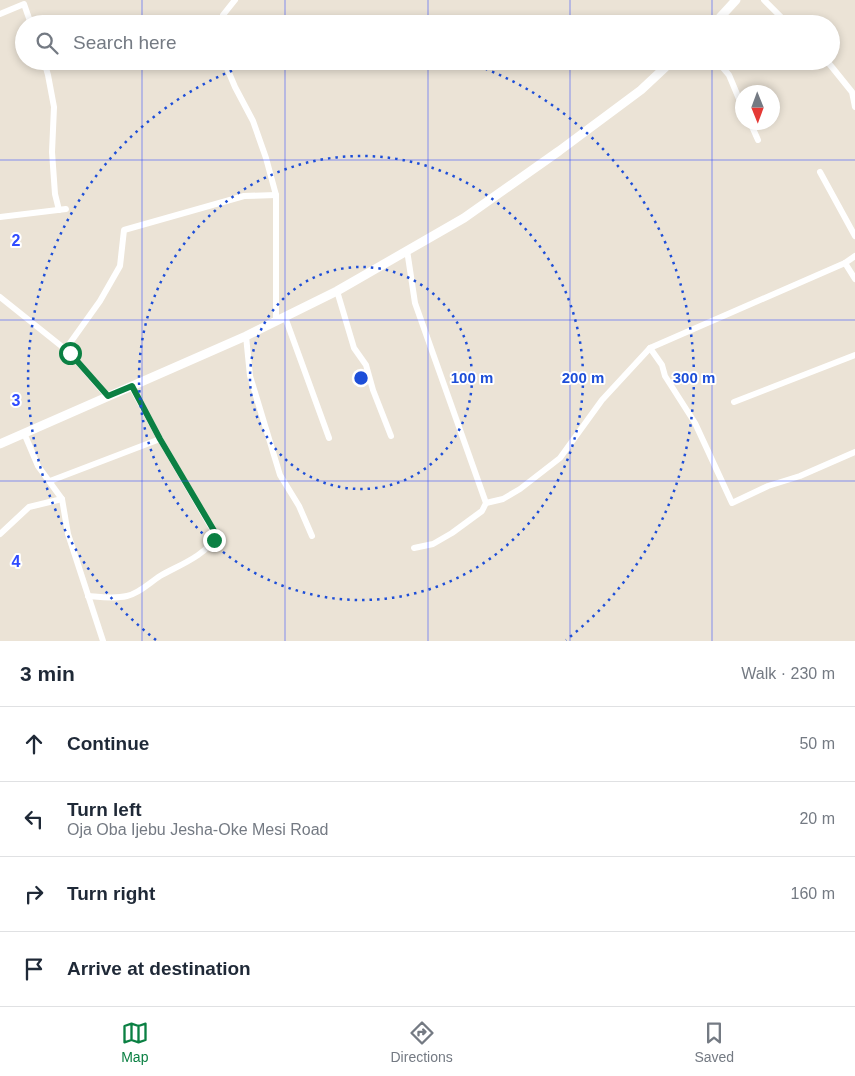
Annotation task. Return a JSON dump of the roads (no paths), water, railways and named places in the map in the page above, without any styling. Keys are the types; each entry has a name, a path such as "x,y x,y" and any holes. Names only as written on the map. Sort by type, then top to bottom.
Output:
{"main road":[{"path":"722,15 736,0"},
{"path":"0,444 246,336 337,291 464,218 559,152 640,90 662,70"}],"street":[{"path":"223,15 235,0"},
{"path":"764,0 779,15"},
{"path":"0,14 24,4 28,15"},
{"path":"0,217 62,210 55,194 52,152 54,107 47,70"},
{"path":"228,70 253,121 276,195 281,319 329,438"},
{"path":"724,70 735,90"},
{"path":"835,70 854,90 852,98 855,106"},
{"path":"754,130 758,140"},
{"path":"820,172 855,236"},
{"path":"65,350 100,300 120,266 124,230 244,196 276,195"},
{"path":"407,250 415,303 486,503 482,511 452,533 433,544 414,548"},
{"path":"486,503 503,499 520,489 560,458 602,400 650,348 845,263 855,256"},
{"path":"845,263 855,279"},
{"path":"337,291 354,348 366,366 391,436"},
{"path":"0,297 65,350 108,396"},
{"path":"246,336 250,376 280,475 298,506 312,536"},
{"path":"650,348 662,365 665,376 695,423 732,503 768,486 800,476 855,452"},
{"path":"734,402 855,355"},
{"path":"88,596 113,598 128,596 195,558 214,540 216,534 160,439 132,386"},
{"path":"24,434 38,466 62,499 68,534 103,641"},
{"path":"50,481 160,439"},
{"path":"0,534 29,507 62,499"}]}
